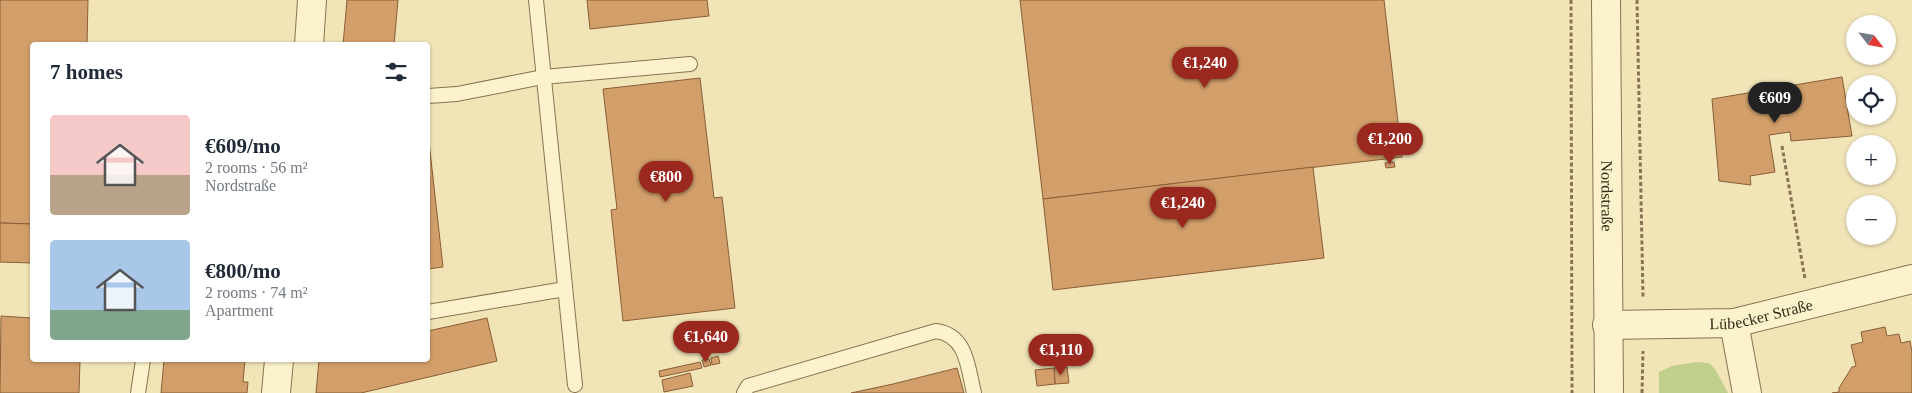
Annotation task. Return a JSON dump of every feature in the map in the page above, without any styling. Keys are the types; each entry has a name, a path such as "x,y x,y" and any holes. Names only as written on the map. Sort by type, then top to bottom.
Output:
{"street":[{"path":"308,42 312,0"},
{"name":"Nordstraße","path":"1606,0 1608,393"},
{"name":"Lübecker Straße","path":"1607,325 1734,323 1912,279"},
{"path":"1734,323 1747,393"},
{"path":"276,393 279,362"}],"lane":[{"path":"536,0 575,384"},
{"path":"430,96 457,94 543,77 690,64"},
{"path":"430,312 565,289"},
{"path":"744,393 748,386 936,331 950,336 961,345 966,355 974,393"},
{"path":"138,393 143,362"}],"path":[{"path":"1571,0 1572,393"},
{"path":"1637,0 1644,325 1642,393"},
{"path":"1782,146 1809,305"}],"green space":[{"path":"1696,362 1709,363 1715,369 1728,393 1659,393 1659,372 1672,366"}],"building":[{"path":"0,0 88,0 87,42 30,42 30,224 0,223"},
{"path":"347,0 398,0 394,42 343,42"},
{"path":"587,0 707,0 709,16 590,29"},
{"path":"1020,0 1384,0 1402,157 1043,199"},
{"path":"1842,77 1846,101 1846,125 1850,125 1852,135 1791,141 1790,132 1769,135 1775,172 1750,176 1751,185 1719,181 1712,99"},
{"path":"700,78 714,198 722,197 735,308 623,321 611,210 617,209 603,89"},
{"path":"430,151 443,267 430,269"},
{"path":"1394,162 1395,167 1386,168 1385,163"},
{"path":"1313,167 1324,258 1053,290 1043,199"},
{"path":"0,223 30,224 30,263 0,262"},
{"path":"1,316 30,318 30,362 80,362 79,393 0,393"},
{"path":"487,318 497,361 361,393 316,393 319,362 430,362 430,331"},
{"path":"1885,327 1887,336 1899,334 1901,343 1910,341 1912,352 1912,393 1832,393 1839,392 1839,388 1852,367 1856,366 1851,345 1863,342 1861,332"},
{"path":"718,356 720,363 712,365 711,358"},
{"path":"709,359 711,365 704,367 702,360"},
{"path":"164,362 245,362 243,382 248,382 247,393 161,393"},
{"path":"700,362 702,368 660,377 659,371"},
{"path":"1067,367 1069,383 1055,384 1054,368"},
{"path":"957,368 964,393 851,393 893,384"},
{"path":"1054,368 1055,384 1037,386 1035,370"},
{"path":"690,373 693,386 664,392 662,380"}]}
